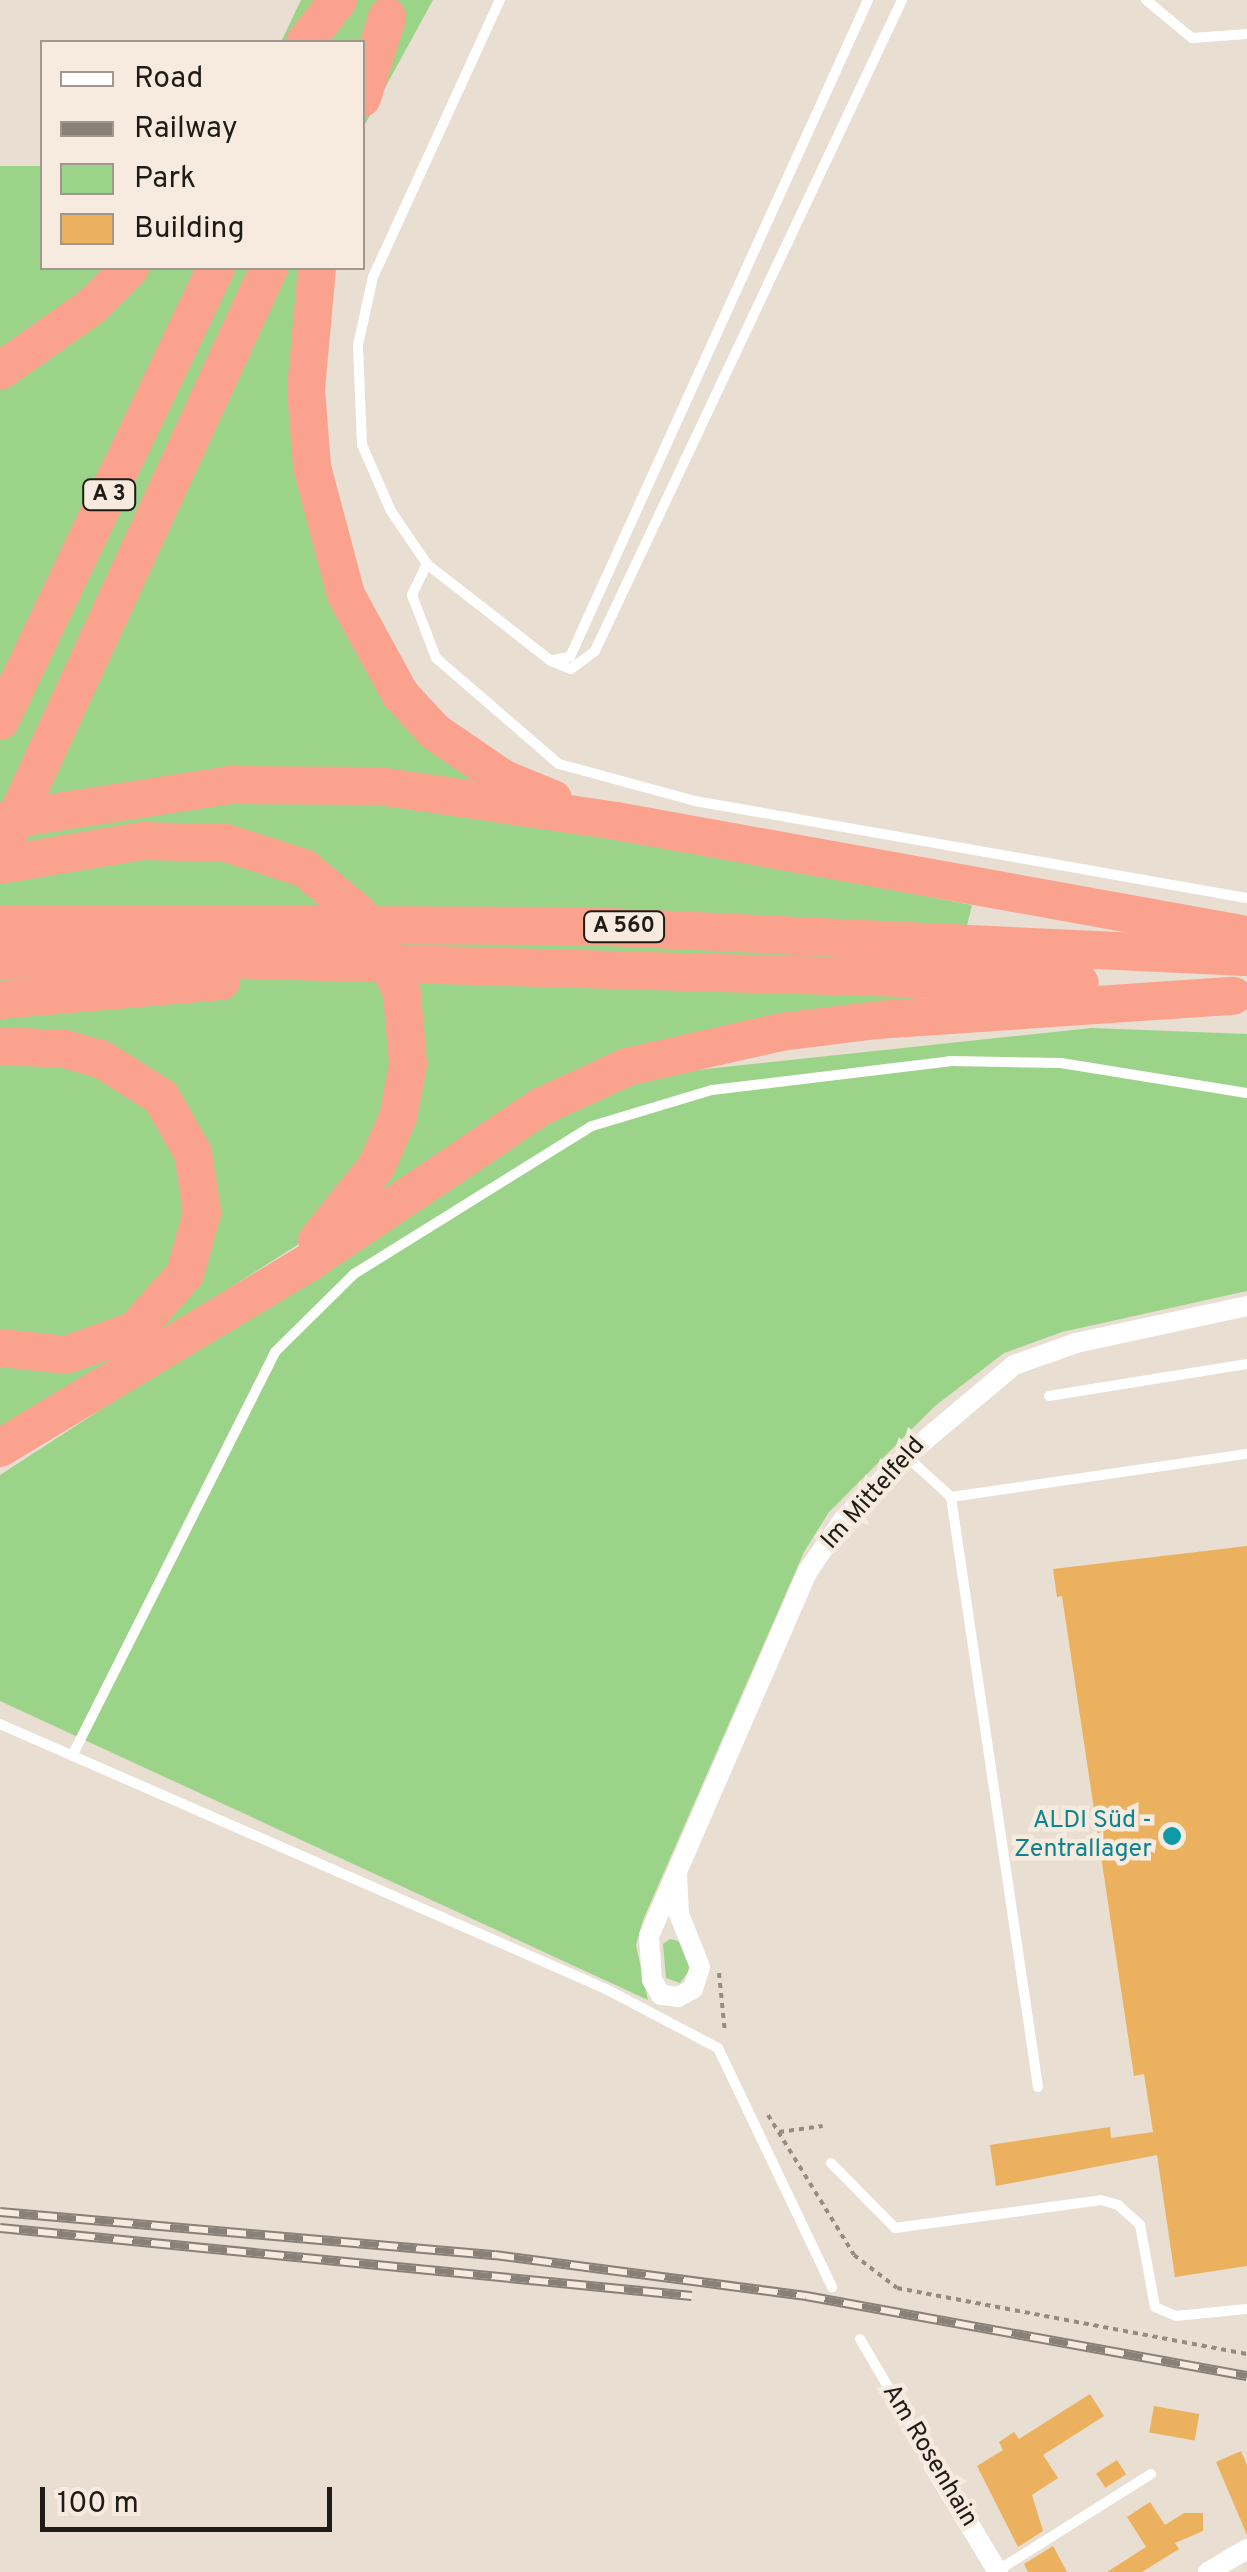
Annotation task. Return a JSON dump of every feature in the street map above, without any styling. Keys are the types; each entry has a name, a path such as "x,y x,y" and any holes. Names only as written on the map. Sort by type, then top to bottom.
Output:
{"highway":[{"path":"307,40 340,0"},
{"path":"322,40 340,0"},
{"path":"365,62 391,8"},
{"path":"365,89 391,8"},
{"path":"0,372 92,306 128,270"},
{"name":"A 3","path":"0,720 215,270"},
{"name":"A 3","path":"0,854 13,809 268,270"},
{"path":"317,270 306,374 312,467 327,539 376,655 412,706 468,758 616,821"},
{"path":"13,809 305,782 379,786 616,821 1247,935"},
{"path":"0,865 170,840 283,857 324,881 372,931 394,972 410,1039 398,1116 376,1168 343,1212 257,1294"},
{"name":"A 560","path":"0,924 588,926 1247,957"},
{"name":"A 560","path":"0,960 453,964 1030,979 1240,997"},
{"path":"0,1000 453,964"},
{"path":"0,1448 257,1294 540,1107 627,1066 781,1032 916,1016 1240,997"},
{"path":"0,1046 66,1049 101,1059 161,1097 193,1153 202,1212 184,1274 134,1330 66,1355 0,1348"}],"street":[{"name":"Im Mittelfeld","path":"700,1967 694,1989 678,1998 661,1994 652,1980 649,1936 808,1571 843,1520 906,1456 1014,1366 1076,1343 1247,1306"},
{"path":"677,1876 680,1914 700,1967"},
{"name":"Am Rosenhain","path":"934,2466 998,2572"},
{"path":"1208,2572 1247,2549"}],"lane":[{"path":"500,0 373,277 358,344 362,445 391,511 428,564 551,661 571,669 595,651 902,0"},
{"path":"551,661 570,658 868,0"},
{"path":"1146,0 1192,38 1247,34"},
{"path":"428,564 412,594 436,658 559,764 695,800 1247,898"},
{"path":"74,1754 274,1352 354,1274 592,1126 712,1090 950,1061 1061,1063 1247,1094"},
{"path":"1049,1396 1247,1364"},
{"path":"951,1497 1247,1454"},
{"path":"906,1456 951,1497 1038,2088"},
{"path":"0,1724 606,1989 718,2048 832,2288"},
{"path":"830,2163 895,2228 1101,2200 1118,2205 1140,2225 1155,2307 1176,2316 1247,2310"},
{"name":"Am Rosenhain","path":"860,2339 934,2466"},
{"path":"998,2572 1151,2474"}],"path":[{"path":"700,1967 719,1973 725,2035 718,2048"},
{"path":"758,2101 854,2256 897,2288 1247,2354"},
{"path":"778,2132 822,2126"}],"green space":[{"path":"301,0 433,0 365,124 365,40 282,40"},
{"path":"0,166 40,166 40,270 309,270 309,509 448,759 790,870 972,905 950,994 757,1020 538,1092 0,1434"},
{"path":"1092,1028 1247,1034 1247,1291 1062,1332 1004,1353 935,1406 829,1512 804,1552 643,1920 636,1945 648,2000 0,1701 0,1475 558,1112 631,1077"},
{"path":"670,1939 681,1942 691,1968 680,1983 666,1978 663,1944"}],"building":[{"name":"ALDI Süd - Zentrallager","path":"1247,1546 1247,2266 1175,2277 1157,2155 996,2186 990,2145 1110,2127 1111,2138 1153,2132 1144,2074 1134,2076 1062,1596 1057,1597 1053,1569"},
{"path":"1090,2394 1104,2416 1043,2455 1058,2478 1032,2495 1043,2531 1018,2547 977,2466 1003,2450 999,2442 1014,2432 1019,2439"},
{"path":"1154,2406 1199,2414 1195,2441 1149,2433"},
{"path":"1241,2451 1247,2465 1247,2535 1216,2462"},
{"path":"1117,2460 1126,2474 1105,2488 1096,2474"},
{"path":"1150,2502 1165,2525 1184,2513 1203,2513 1203,2531 1175,2543 1179,2549 1142,2572 1107,2572 1146,2547 1127,2517"},
{"path":"1053,2546 1067,2572 1028,2572 1024,2564"}],"railway":[{"path":"0,2212 495,2255 806,2296 1247,2376"},
{"path":"0,2228 692,2296"}],"place":[{"name":"ALDI Süd - Zentrallager","path":"1172,1836"}]}
